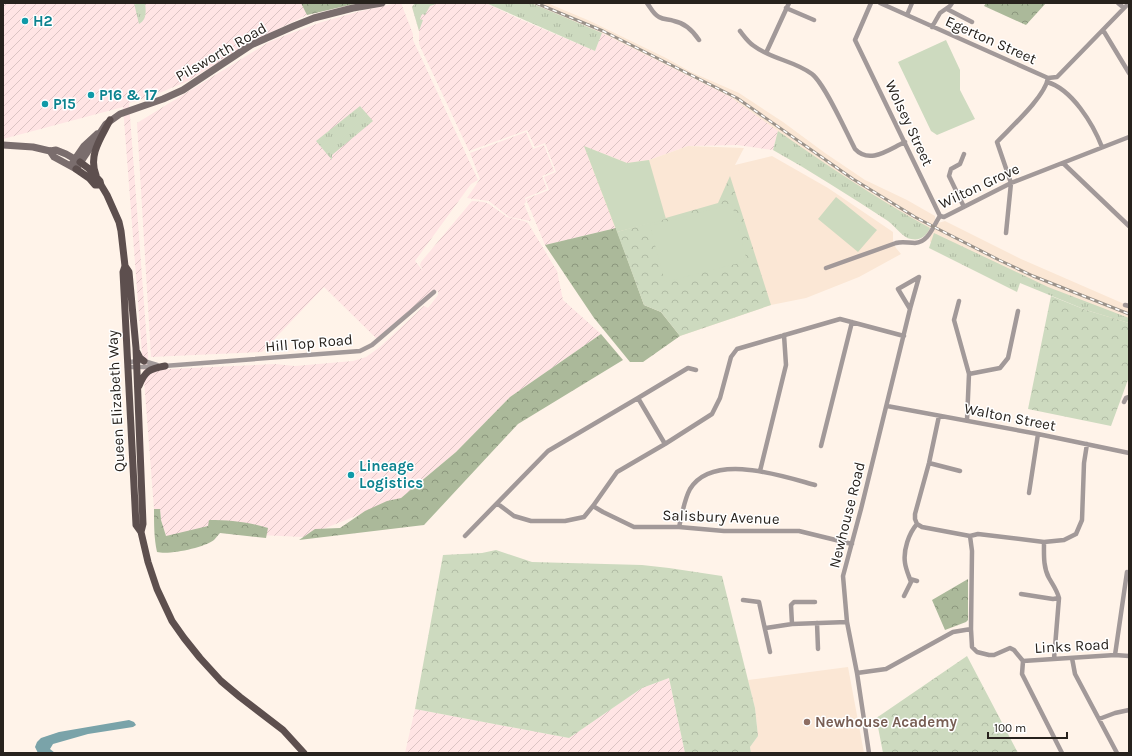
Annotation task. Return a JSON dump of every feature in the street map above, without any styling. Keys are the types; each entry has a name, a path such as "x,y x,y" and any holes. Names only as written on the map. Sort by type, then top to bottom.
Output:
{"main road":[{"path":"97,177 93,164 94,153 110,120"},
{"path":"75,164 96,185 101,185"},
{"name":"Queen Elizabeth Way","path":"75,164 97,177 100,181 120,227 125,266 123,272 136,525 141,532 148,562 157,590 172,621 200,658 240,697 283,730 304,753"},
{"name":"Queen Elizabeth Way","path":"125,266 129,272 136,348 143,524 141,532"},
{"path":"136,348 140,358 144,361"},
{"path":"138,389 142,379 148,371 165,366"}],"street":[{"name":"Pilsworth Road","path":"75,164 110,120 124,112 163,99 182,90 251,45 314,18 352,8 382,3"},
{"path":"646,3 658,17 673,20 684,25 694,33 699,40"},
{"path":"766,53 789,3"},
{"name":"Wolsey Street","path":"871,3 856,40 940,216"},
{"name":"Egerton Street","path":"880,3 1055,84 1073,99 1097,134 1102,147"},
{"path":"907,15 912,3"},
{"path":"932,27 940,13 947,9 952,3"},
{"path":"1118,3 1124,8"},
{"path":"1006,233 1011,183 997,142 1035,101 1044,90 1048,80 1057,77 1129,3"},
{"path":"786,8 814,20"},
{"path":"947,9 972,22"},
{"path":"740,30 755,47 766,53 796,64 813,75 822,84 855,149 860,154 873,156 905,142"},
{"path":"1103,30 1129,73"},
{"name":"Wilton Grove","path":"826,268 896,243 905,241 916,243 923,240 928,237 940,216 944,217 1011,183 1129,137"},
{"path":"3,145 33,147 50,151 56,150 75,164"},
{"path":"964,154 960,164 951,169 949,176 964,207"},
{"path":"1063,163 1129,225"},
{"name":"Newhouse Road","path":"869,753 857,673 847,622 843,576 919,277 898,289 910,309"},
{"name":"Hill Top Road","path":"127,365 136,364 165,366 360,351 372,345 434,292"},
{"path":"959,301 954,320 969,374 967,420"},
{"path":"969,374 1000,368 1008,358 1018,311"},
{"path":"498,504 514,516 531,520 565,521 584,517 594,506 617,472 712,414 720,398 731,356 738,349 840,319 904,336"},
{"path":"820,446 852,322"},
{"path":"760,471 786,365 784,335"},
{"name":"Hill Top Road","path":"136,364 144,361 165,366"},
{"path":"464,536 498,504 548,451 688,368 696,370"},
{"path":"1124,402 1126,398 1129,397"},
{"path":"638,398 665,444"},
{"name":"Walton Street","path":"887,406 967,420 1129,453"},
{"path":"939,416 929,463 915,514 915,519 922,527 970,536 978,534 991,535 1044,542 1064,540 1076,534 1082,520 1084,463 1087,444"},
{"path":"1029,493 1038,434"},
{"path":"929,463 960,471"},
{"path":"679,527 690,489 700,478 711,472 723,469 760,471 815,485"},
{"name":"Salisbury Avenue","path":"594,506 634,527 679,527 724,531 799,531 852,544"},
{"path":"904,596 911,582 904,558 910,534 918,524"},
{"path":"857,673 886,669 953,632 971,629 972,551 970,536"},
{"path":"1044,542 1046,571 1048,578 1058,590 1059,598 1054,659"},
{"path":"1115,655 1127,572"},
{"path":"910,579 917,581"},
{"path":"1021,594 1053,599 1059,598"},
{"path":"743,600 759,602 766,628 770,652"},
{"path":"792,624 791,605 794,602 814,602"},
{"path":"766,628 792,624 847,622"},
{"path":"817,623 818,648"},
{"name":"Links Road","path":"971,629 972,647 977,652 991,655 1010,648 1014,650 1023,661 1115,655 1129,656"},
{"path":"1072,658 1074,674 1117,753"},
{"path":"1023,661 1022,674 1062,753"},
{"path":"1099,719 1129,710"}],"shaded area":[{"path":"3,3 358,3 307,15 251,42 188,81 152,96 129,103 149,370 275,364 295,366 353,361 366,357 380,347 424,306 428,308 438,295 438,290 378,340 324,287 262,352 151,357 137,123 269,42 322,22 397,3 401,3 413,34 413,40 478,180 471,184 415,261 423,271 420,265 421,262 472,201 484,202 507,217 528,223 557,271 563,300 601,334 510,397 456,452 401,498 303,537 220,533 166,536 161,520 160,509 154,509 123,107 3,139"},
{"path":"438,3 486,3 517,18 595,51 602,33 729,96 755,113 778,131 773,150 737,145 688,146 649,160 627,163 584,146 616,228 545,245 526,199 549,190 544,177 556,172 545,143 535,147 527,130 469,151 419,44 419,31 412,7 430,6"},
{"path":"531,3 547,3 590,21 666,58 691,72 739,93 865,180 907,200 935,216 935,220 927,234 776,138 778,131 729,96 602,33"},
{"path":"526,132 533,149 544,145 554,171 542,176 547,189 525,198 526,202 524,204 531,221 509,217 489,201 467,198 480,179 470,153"},
{"path":"584,146 627,163 649,160 688,146 744,148 735,165 772,156 828,188 893,232 893,242 901,254 859,277 806,298 771,305 680,336 661,312 644,305"},
{"path":"945,221 1021,259 1129,306 1129,323 1107,317 930,242 930,236 938,223"},
{"name":"Newhouse Academy","path":"848,667 864,753 751,753 750,747 758,736 755,708 748,680"},
{"path":"669,678 685,753 405,753 415,709 569,738 642,688"}],"green space":[{"path":"134,3 145,3 145,18 139,24"},
{"path":"301,3 358,3 307,15"},
{"path":"415,3 438,3 430,6 425,15 422,14 420,19 423,20 419,31 412,7"},
{"path":"486,3 531,3 602,33 595,51"},
{"path":"986,3 1046,3 1026,25 984,6"},
{"path":"946,40 960,70 960,90 975,119 937,135 931,131 898,62"},
{"path":"360,106 373,121 332,155 332,160 316,141"},
{"path":"778,131 853,182 930,228 927,233 918,239 908,238 888,221 773,150"},
{"path":"584,146 627,163 649,160 666,219 617,232"},
{"path":"730,176 771,305 680,336 661,312 644,305 617,232 718,203"},
{"path":"836,197 877,230 858,252 818,219"},
{"path":"732,204 747,261 665,282 650,226"},
{"path":"616,228 644,305 661,312 680,336 643,362 630,362 594,318 545,245"},
{"path":"934,233 1048,287 1129,318 1129,323 1086,310 1020,283 1017,292 929,248"},
{"path":"1051,296 1086,310 1129,323 1129,377 1111,426 1028,409"},
{"path":"601,334 623,360 518,424 424,525 299,540 315,529 340,528 365,511 387,501 401,498 456,452 510,397"},
{"path":"154,509 160,509 161,520 166,536 208,526 209,520 217,520 246,523 268,528 266,538 220,533 214,540 202,546 178,552 157,552"},
{"path":"496,550 532,562 642,565 722,576 755,708 758,736 750,747 751,753 685,753 669,678 642,688 569,738 415,709 443,555 482,553"},
{"path":"968,579 968,620 945,630 932,600"},
{"path":"967,656 1018,753 883,753 878,727 870,728 869,723"}],"water":[{"path":"129,720 134,722 136,725 133,727 88,734 53,744 50,749 55,753 38,753 35,747 41,738 59,732"}],"railway":[{"path":"536,3 603,31 737,98 853,179 915,217 1033,276 1129,314"}],"place":[{"name":"H2","path":"25,21"},
{"name":"P16 & 17","path":"91,95"},
{"name":"P15","path":"45,104"},
{"name":"Lineage Logistics","path":"351,475"},
{"name":"Newhouse Academy","path":"807,722"}]}
